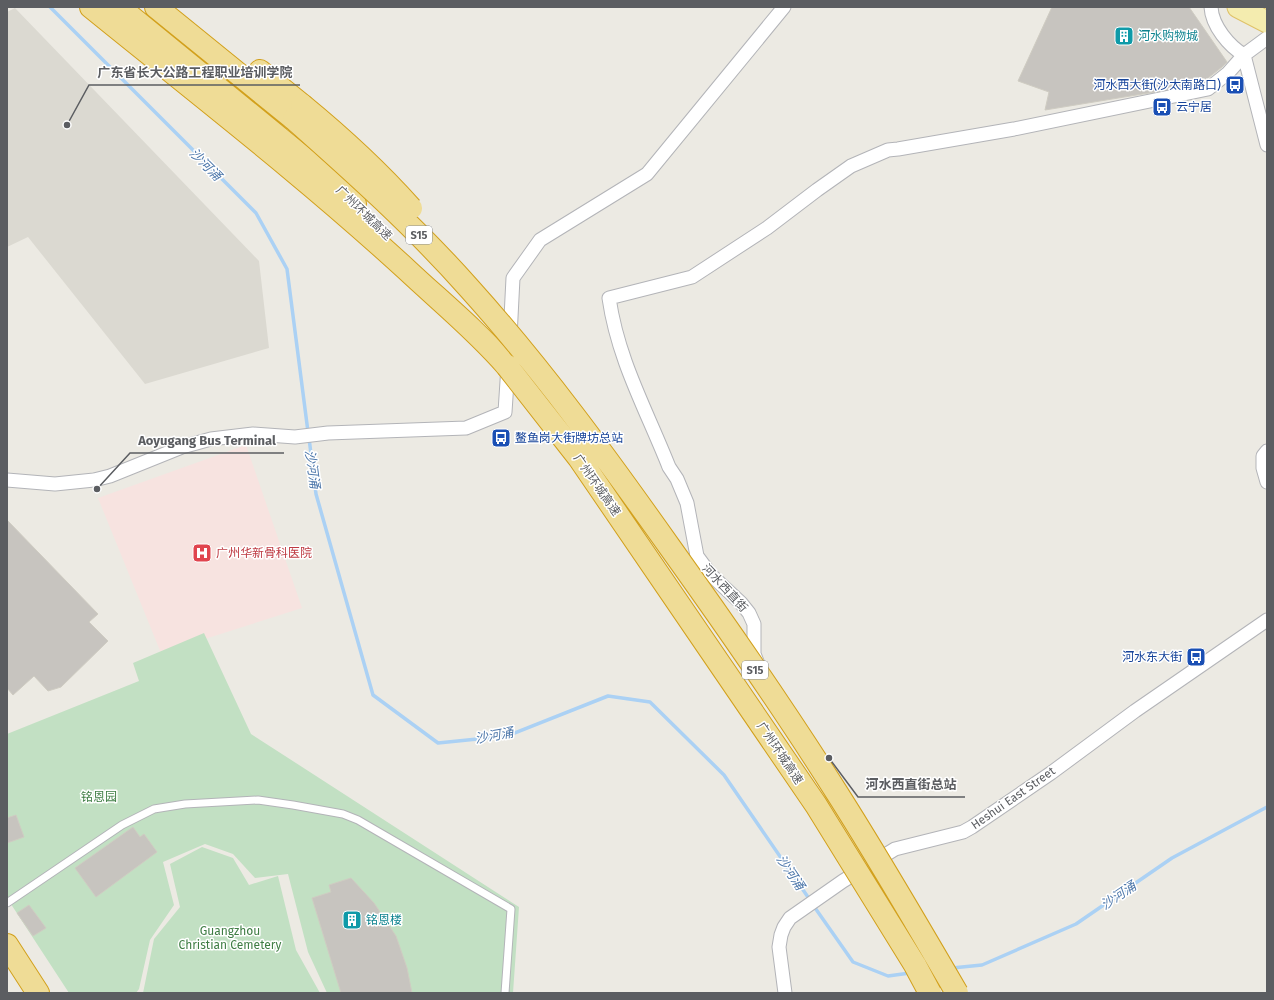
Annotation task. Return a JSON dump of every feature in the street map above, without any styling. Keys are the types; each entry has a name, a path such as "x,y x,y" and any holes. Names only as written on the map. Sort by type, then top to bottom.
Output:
{"highway":[{"path":"91,7 355,222 481,339 507,366"},
{"name":"广州环城高速","path":"119,7 280,137 330,180 403,251 481,335 507,366 579,458 816,805 915,965 930,993"},
{"name":"广州环城高速","path":"156,7 294,119 376,193 415,230 469,287 532,362 614,469 724,624 838,794 957,993"},
{"path":"181,7 316,116 390,184 443,246 532,362"},
{"path":"7,945 38,993"}],"main road":[{"path":"1238,7 1267,22"}],"street":[{"path":"7,480 55,484 94,480 110,476 182,446 211,439 253,434 295,437 328,433 466,428 505,412 513,278 540,240 647,174 784,7"},
{"path":"1211,7 1216,24 1224,36 1236,50 1244,55 1267,145"},
{"path":"1244,55 1267,38"},
{"name":"河水西直街","path":"886,854 774,686 761,671 754,654 754,624 749,613 711,575 697,556 687,503 677,479 669,467 633,384 612,322 609,298 692,278 767,228 851,166 872,155 888,150 1014,129 1208,89 1228,73 1244,55"},
{"path":"1267,450 1263,456 1263,468 1267,482"},
{"name":"Heshui East Street","path":"784,993 779,947 782,931 790,918 886,854 907,845 963,832 972,828 1051,773 1135,711 1267,620"}],"lane":[{"path":"7,903 122,825 154,809 185,804 258,800 344,814 358,820 511,909 505,993"}],"shaded area":[{"path":"15,8 259,261 269,348 145,384 28,237 7,247 7,12"},
{"name":"广州华新骨科医院","path":"246,445 302,608 161,653 98,498"}],"green space":[{"name":"铭恩园","path":"204,633 251,734 519,907 513,993 327,993 308,952 288,874 255,878 233,854 205,844 163,862 174,905 150,940 139,989 136,993 69,993 7,898 7,734 139,681 133,663"},
{"name":"Guangzhou Christian Cemetery","path":"202,847 233,858 249,885 278,876 296,950 320,993 143,993 154,939 180,907 170,864"}],"building":[{"name":"河水购物城","path":"1052,7 1189,7 1227,62 1203,82 1161,91 1045,110 1049,92 1018,81"},
{"path":"7,520 98,614 89,622 108,641 61,687 48,691 34,676 13,695 7,688"},
{"path":"16,815 24,837 7,843 7,818"},
{"path":"133,827 140,837 144,834 157,852 96,897 75,868"},
{"name":"铭恩楼","path":"351,878 374,903 396,936 407,968 412,993 341,993 312,898 331,892 329,885"},
{"path":"29,905 46,928 33,936 17,913"}],"waterway":[{"name":"沙河涌","path":"50,7 256,213 287,269 308,432"},
{"name":"沙河涌","path":"309,438 316,494 373,695 438,743 507,736 608,696 650,702 724,775 810,900"},
{"name":"沙河涌","path":"952,968 982,965 1076,924 1172,858 1267,807"},
{"name":"沙河涌","path":"813,905 853,962 888,976 910,973"}],"place":[{"name":"河水购物城","path":"1124,36"},
{"name":"河水西大街(沙太南路口)","path":"1235,85"},
{"name":"云宁居","path":"1162,107"},
{"name":"广东省长大公路工程职业培训学院","path":"67,125"},
{"name":"鳌鱼岗大街牌坊总站","path":"501,438"},
{"name":"Aoyugang Bus Terminal","path":"97,489"},
{"name":"广州华新骨科医院","path":"202,553"},
{"name":"河水东大街","path":"1196,657"},
{"name":"河水西直街总站","path":"829,758"},
{"name":"铭恩楼","path":"352,920"}]}
